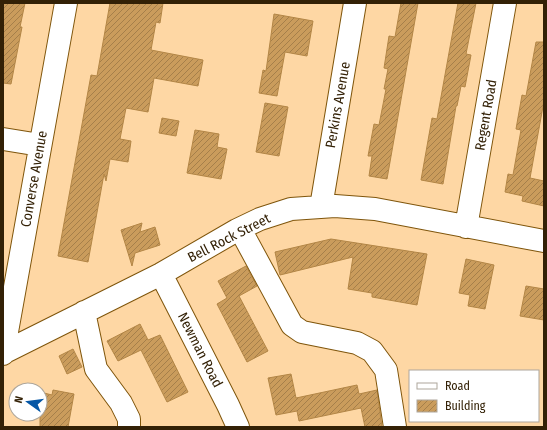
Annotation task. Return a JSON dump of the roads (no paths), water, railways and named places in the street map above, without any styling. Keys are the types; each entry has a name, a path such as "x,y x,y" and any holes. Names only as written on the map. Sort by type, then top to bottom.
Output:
{"street":[{"name":"Converse Avenue","path":"3,353 66,3"},
{"name":"Perkins Avenue","path":"321,207 355,3"},
{"name":"Regent Road","path":"466,227 505,3"},
{"path":"3,139 40,145"},
{"name":"Bell Rock Street","path":"3,353 160,274 260,219 291,210 321,207 355,207 374,209 544,241"},
{"path":"240,229 292,325 302,332 357,343 372,351 386,370 395,427"},
{"name":"Newman Road","path":"160,274 238,427"},
{"path":"84,312 96,369 121,403 129,419 129,427"}]}
